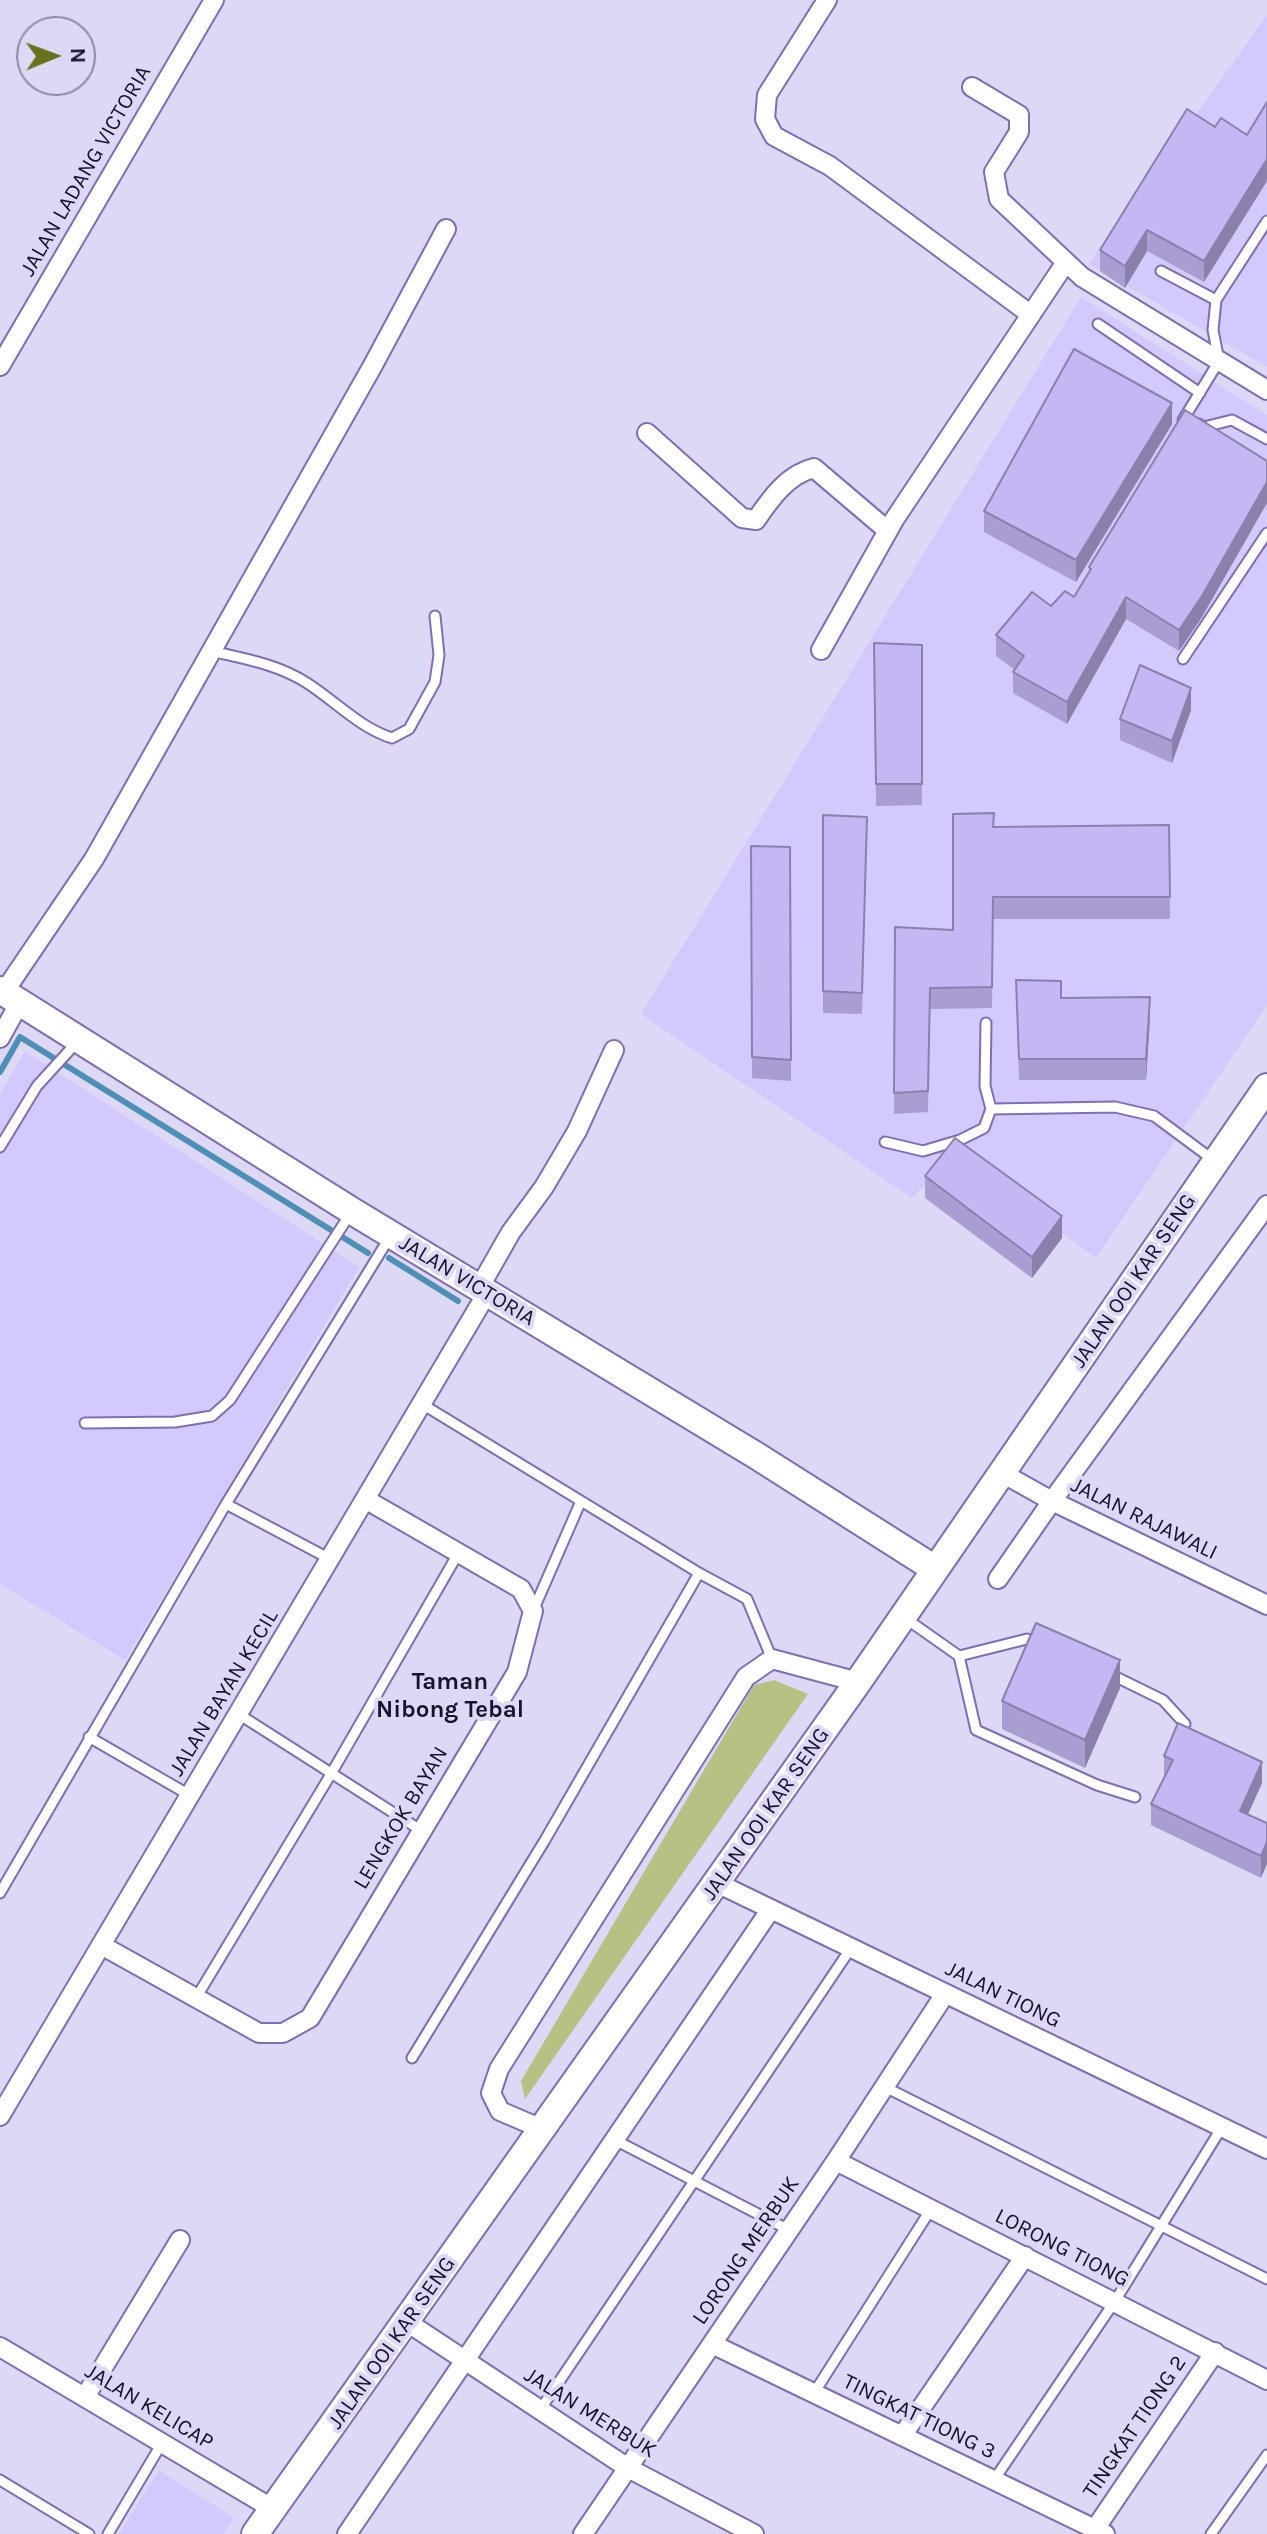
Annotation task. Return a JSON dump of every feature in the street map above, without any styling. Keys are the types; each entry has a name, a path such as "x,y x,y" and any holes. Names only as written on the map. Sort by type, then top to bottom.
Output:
{"main road":[{"name":"JALAN VICTORIA","path":"8,995 73,1046 348,1218 391,1235 483,1290 757,1456 935,1569"},
{"name":"JALAN OOI KAR SENG","path":"255,2534 858,1682 1267,1087"}],"street":[{"name":"JALAN LADANG VICTORIA","path":"0,366 214,0"},
{"path":"827,0 767,95 765,119 774,136 830,166 1030,314"},
{"path":"972,87 1019,115 1019,132 994,172 999,199 1082,277 1267,390"},
{"path":"0,1038 8,995 94,859 372,367 446,229"},
{"path":"821,650 888,531 1066,262"},
{"path":"647,433 742,518 756,520 769,501 799,471 814,468 888,531"},
{"name":"JALAN BAYAN KECIL","path":"0,2116 422,1404 511,1232 544,1187 577,1131 614,1050"},
{"path":"998,1579 1267,1205"},
{"name":"JALAN RAJAWALI","path":"1002,1473 1052,1501 1267,1605"},
{"path":"365,1499 521,1589 533,1611"},
{"name":"LENGKOK BAYAN","path":"101,1945 259,2033 283,2033 310,2018 517,1672 533,1611"},
{"path":"542,2129 500,2111 491,2093 499,2069 746,1677 772,1659 858,1682"},
{"name":"JALAN TIONG","path":"717,1883 1267,2149"},
{"path":"347,2534 771,1909"},
{"name":"LORONG MERBUK","path":"583,2534 836,2161 945,1994"},
{"name":"LORONG TIONG","path":"836,2161 1267,2380"},
{"path":"85,2397 180,2240"},
{"path":"902,2436 1025,2256"},
{"name":"JALAN MERBUK","path":"407,2322 628,2468 754,2534"},
{"name":"TINGKAT TIONG 3","path":"712,2344 1100,2532"},
{"name":"JALAN KELICAP","path":"0,2347 273,2509"},
{"name":"TINGKAT TIONG 2","path":"1100,2532 1215,2352"}],"lane":[{"path":"1177,430 1219,361 1213,330 1216,300 1267,221"},
{"path":"1161,271 1216,300"},
{"path":"1098,324 1200,393"},
{"path":"1185,417 1204,427 1232,420 1267,439"},
{"path":"1183,659 1267,533"},
{"path":"211,651 273,665 305,682 368,728 392,738 409,729 435,682 439,655 435,616"},
{"path":"885,1142 923,1151 960,1140 984,1128 991,1109 985,1086 986,1023"},
{"path":"0,1147 37,1086 73,1046"},
{"path":"991,1109 1115,1107 1154,1116 1215,1161"},
{"path":"85,1423 175,1422 212,1416 230,1400 348,1218"},
{"path":"0,1893 226,1504 391,1235"},
{"path":"422,1404 699,1573 747,1599 772,1659"},
{"path":"533,1611 581,1501"},
{"path":"226,1504 330,1559"},
{"path":"196,1998 331,1774 459,1552"},
{"path":"412,2058 545,1840 699,1573"},
{"path":"902,1616 959,1656 976,1730 1097,1785 1135,1797"},
{"path":"959,1656 1027,1639 1053,1650"},
{"path":"1105,1672 1163,1700 1185,1724"},
{"path":"240,1715 422,1831"},
{"path":"89,1737 191,1796"},
{"path":"540,2410 851,1948"},
{"path":"885,2087 1267,2279"},
{"path":"994,2480 1115,2301 1222,2127"},
{"path":"615,2140 789,2230"},
{"path":"814,2393 931,2209"},
{"path":"108,2534 162,2443"},
{"path":"1211,2534 1267,2455"},
{"path":"0,2480 89,2534"}],"shaded area":[{"path":"1267,15 1267,367 1089,264"},
{"path":"1081,297 1267,415 1267,1005 1096,1258 955,1153 912,1198 641,1014"},
{"path":"25,1051 359,1267 125,1660 0,1584 0,1094"},
{"path":"159,2470 234,2518 223,2534 119,2534"}],"green space":[{"path":"774,1680 808,1694 525,2099 521,2081 754,1685"}],"building":[{"path":"1267,102 1267,159 1204,261 1147,230 1125,266 1100,250 1187,109 1215,127 1221,118 1247,135"},
{"path":"1074,349 1172,403 1076,560 984,511"},
{"path":"1185,410 1267,461 1267,482 1179,630 1126,597 1067,702 1013,672 1024,656 996,635 1032,592 1051,606 1065,591 1074,597 1091,569 1089,567"},
{"path":"874,643 922,645 922,784 876,784"},
{"path":"1140,665 1191,688 1172,741 1120,719"},
{"path":"994,813 993,827 1169,825 1170,897 993,897 992,987 930,988 928,1091 894,1093 895,927 953,930 953,814"},
{"path":"823,815 867,817 862,993 823,991"},
{"path":"751,846 790,847 791,1060 752,1057"},
{"path":"1016,980 1061,981 1061,998 1150,997 1146,1059 1019,1059"},
{"path":"955,1138 1062,1216 1032,1257 925,1176"},
{"path":"1036,1623 1120,1660 1085,1740 1002,1701"},
{"path":"1178,1723 1262,1762 1240,1811 1267,1823 1267,1842 1261,1856 1151,1804 1173,1760 1164,1756"}],"waterway":[{"path":"0,1072 20,1037 368,1253"},
{"path":"389,1258 458,1301"}],"district":[{"name":"Taman Nibong Tebal","path":"450,1696"}]}
